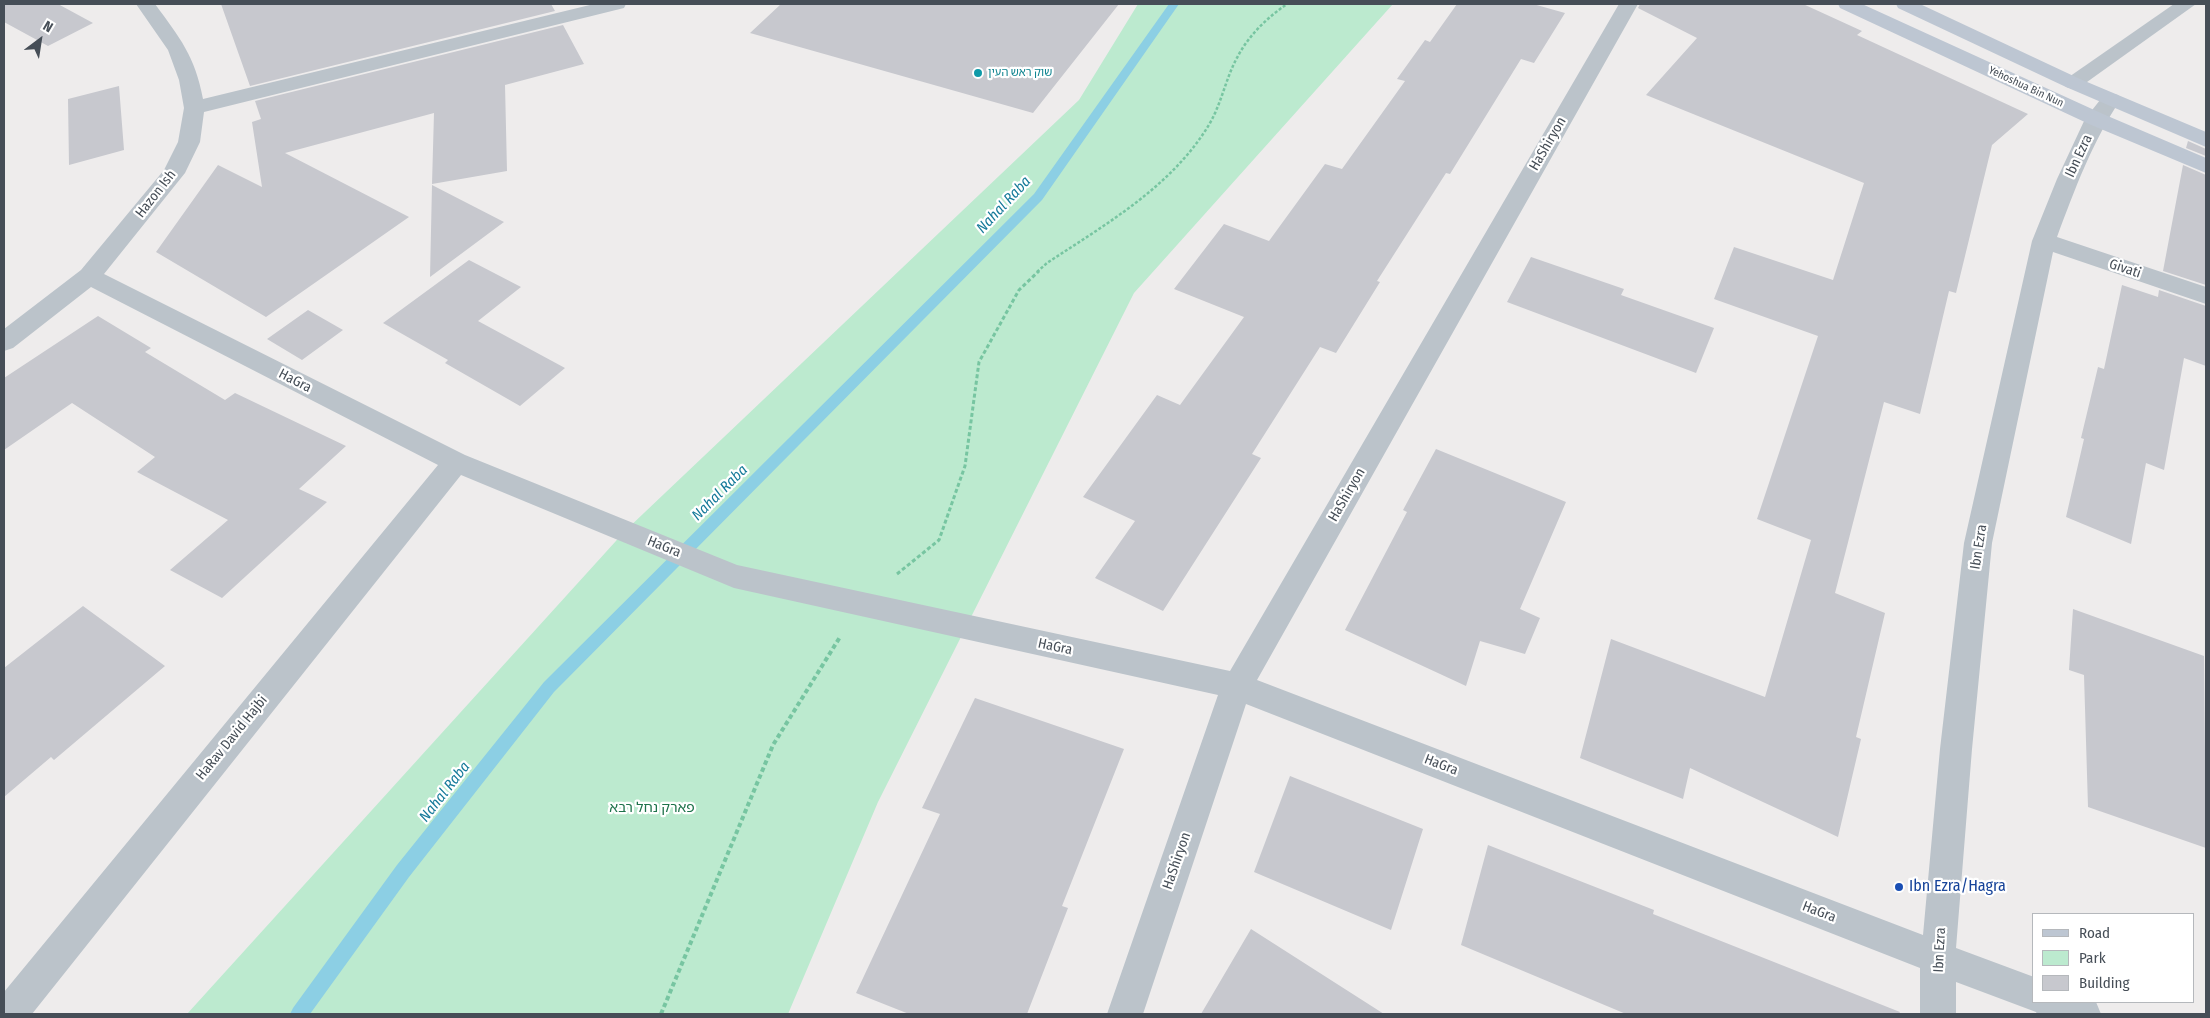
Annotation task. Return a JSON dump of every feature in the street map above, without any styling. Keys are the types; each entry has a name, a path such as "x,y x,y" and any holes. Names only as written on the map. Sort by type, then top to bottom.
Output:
{"street":[{"name":"Hazon Ish","path":"4,342 90,276 174,173 189,142 194,108 189,80 178,50 145,4"},
{"path":"194,108 616,4"},
{"name":"HaShiryon","path":"1125,1014 1237,686 1629,4"},
{"name":"Yehoshua Bin Nun","path":"1847,4 2103,109 2206,140"},
{"name":"Yehoshua Bin Nun","path":"1906,4 2074,83 2103,109 2206,166"},
{"path":"2074,83 2186,4"},
{"name":"Ibn Ezra","path":"1938,1014 1938,958 1956,749 1978,542 2044,241 2068,179 2103,109"},
{"name":"Givati","path":"2044,241 2206,296"},
{"name":"HaGra","path":"90,276 456,462 734,576 1237,686 2032,994"},
{"name":"HaRav David Hajbi","path":"9,1014 456,462"},
{"path":"2053,1003 2083,1014"}],"path":[{"path":"661,1014 773,745 860,604 939,540 964,466 979,362 1019,290 1047,263 1132,207 1184,158 1210,122 1238,55 1267,18 1286,4"}],"green space":[{"name":"פארק נחל רבא","path":"1138,4 1393,4 1134,293 878,802 788,1014 187,1014 625,531 1079,100"}],"building":[{"path":"4,4 58,4 93,23 48,46 4,22"},
{"path":"221,4 551,4 555,11 250,86"},
{"name":"שוק ראש העין","path":"781,4 1119,4 1033,113 750,33"},
{"path":"1457,4 1533,4 1565,13 1534,63 1521,59 1450,174 1446,173 1377,281 1380,282 1336,353 1320,347 1252,454 1261,458 1163,611 1095,578 1135,521 1083,497 1157,395 1180,405 1244,317 1174,289 1224,224 1269,241 1325,164 1342,169 1405,81 1397,79 1425,40 1430,42"},
{"path":"1640,4 1803,4 1862,31 1857,35 2028,114 1992,145 1956,293 1949,291 1920,414 1884,402 1835,593 1885,613 1856,737 1861,739 1838,837 1690,768 1683,799 1580,758 1611,639 1765,697 1811,540 1757,519 1818,336 1714,299 1734,247 1833,280 1864,183 1646,95 1697,38 1638,8"},
{"path":"563,25 584,64 505,85 507,171 432,184 434,113 285,153 409,217 266,317 156,252 218,165 262,187 252,122 261,119 255,101"},
{"path":"119,86 124,150 69,165 68,99"},
{"path":"2188,141 2206,149 2206,156 2186,148"},
{"path":"2183,165 2206,175 2206,285 2163,271"},
{"path":"432,185 504,222 430,277"},
{"path":"1531,257 1624,289 1621,295 1714,328 1696,373 1507,302"},
{"path":"469,260 521,287 478,321 565,368 520,406 445,363 448,360 383,323"},
{"path":"2122,285 2158,297 2159,290 2206,306 2206,366 2184,358 2164,470 2146,463 2131,544 2066,517 2084,439 2081,438 2098,367 2104,369"},
{"path":"308,310 343,330 302,360 267,339"},
{"path":"98,316 151,348 145,352 225,400 235,393 346,446 299,489 327,502 222,598 170,570 228,520 137,472 155,457 72,403 4,450 4,378"},
{"path":"1436,449 1566,502 1520,609 1540,618 1525,654 1480,641 1466,686 1345,630 1407,512 1403,510"},
{"path":"83,606 165,666 54,760 51,757 4,797 4,668"},
{"path":"2073,609 2204,656 2206,848 2088,807 2084,675 2069,670"},
{"path":"975,698 1124,749 1062,906 1068,908 1027,1014 909,1014 856,993 940,814 922,808"},
{"path":"1290,776 1423,829 1391,930 1254,872"},
{"path":"1488,845 1654,910 1653,914 1900,1012 1899,1014 1626,1014 1461,945"},
{"path":"1251,929 1384,1014 1201,1014"}],"waterway":[{"name":"Nahal Raba","path":"299,1014 403,871 549,687 1038,197 1174,4"}],"place":[{"name":"שוק ראש העין","path":"978,73"},
{"name":"Ibn Ezra/Hagra","path":"1899,887"}]}
